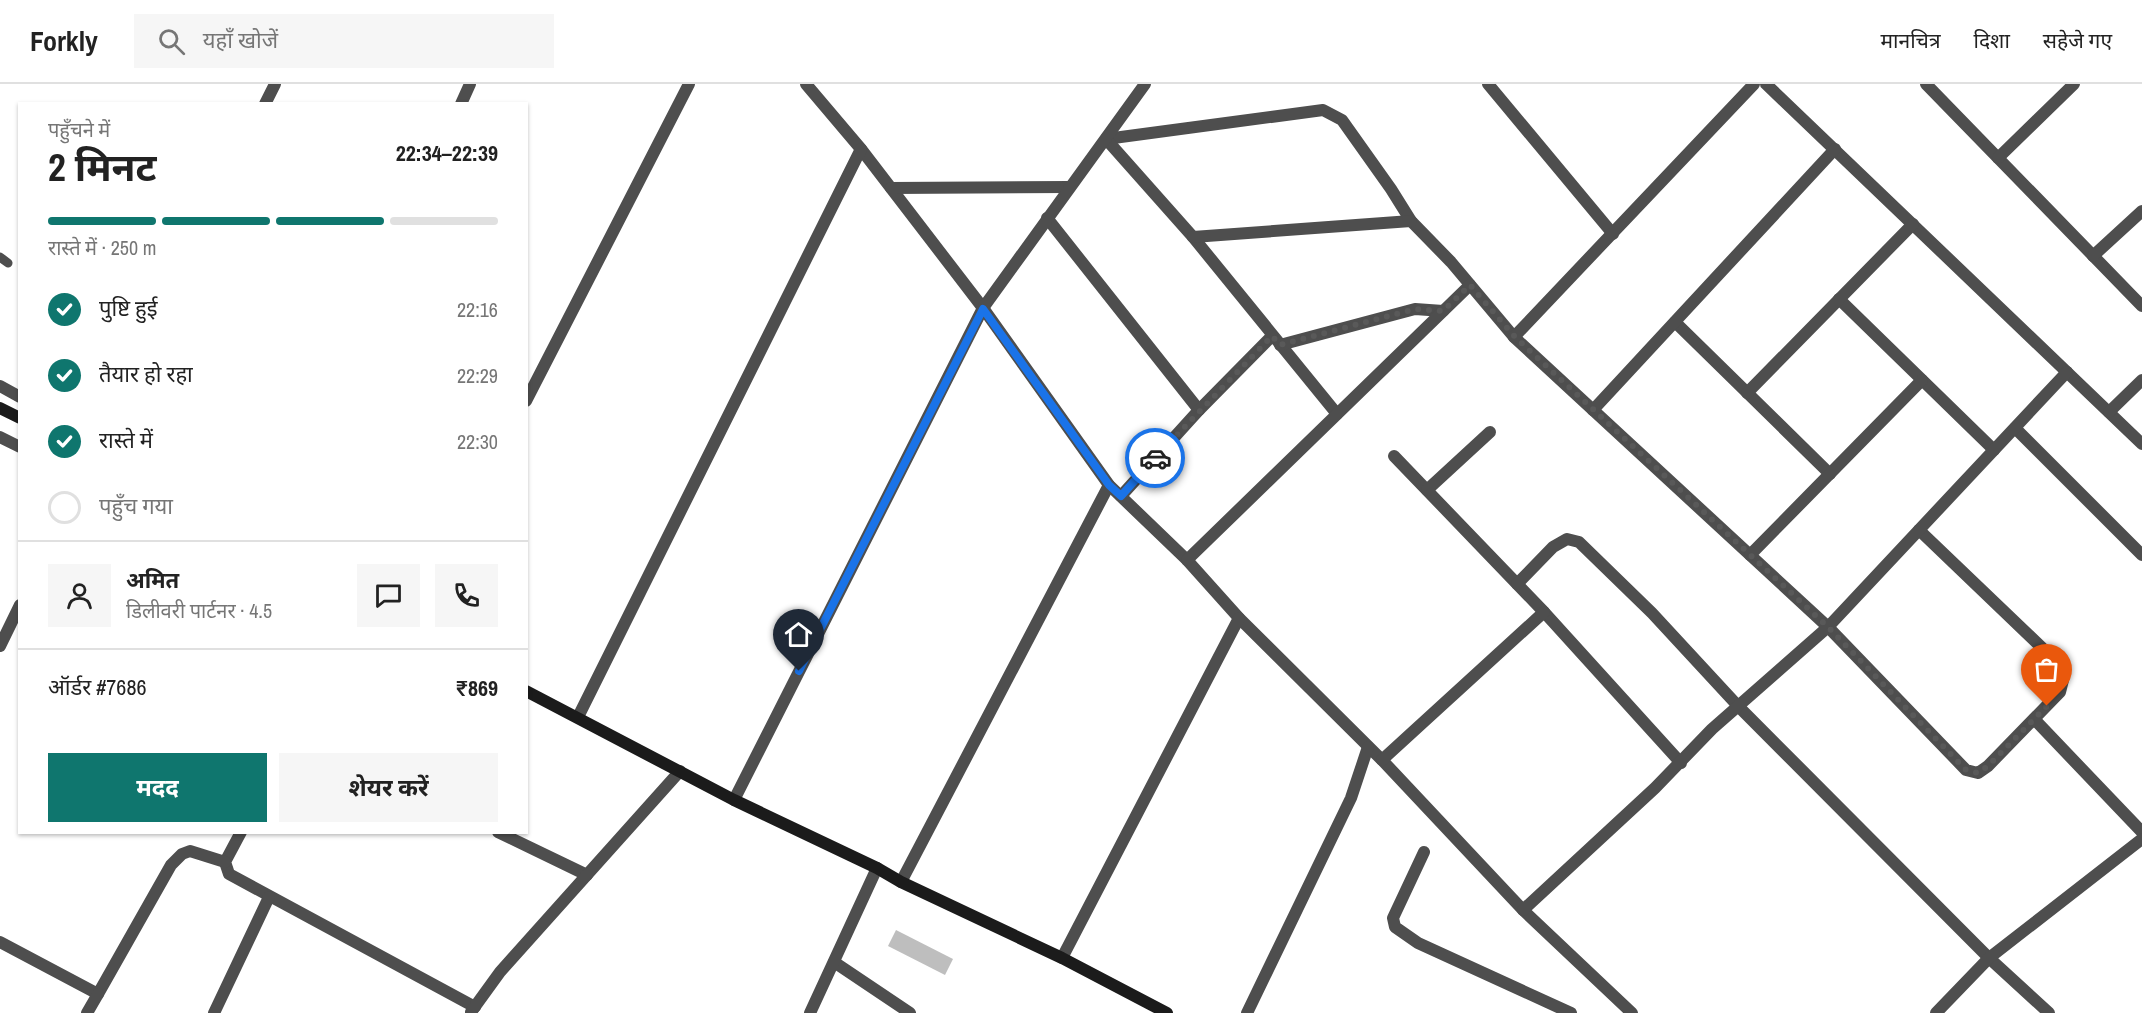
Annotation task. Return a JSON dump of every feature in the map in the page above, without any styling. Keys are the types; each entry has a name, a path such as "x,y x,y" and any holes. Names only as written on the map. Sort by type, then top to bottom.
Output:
{"street":[{"path":"266,102 275,84"},
{"path":"461,102 470,84"},
{"path":"528,397 689,84"},
{"path":"806,84 861,148 983,309 1109,485 1187,560 1239,618 1382,760 1523,909 1632,1013"},
{"path":"734,800 983,309 1145,84"},
{"path":"1488,84 1613,234"},
{"path":"1515,337 1754,84"},
{"path":"1766,84 2142,444"},
{"path":"1926,84 2142,306"},
{"path":"1998,158 2074,84"},
{"path":"1106,139 1323,110 1342,120 1391,189 1411,222 1451,262 1515,337 1828,627 1966,770 1978,773 1988,766 2060,692 2064,676 2059,664 1919,530"},
{"path":"1106,139 1193,237 1337,414"},
{"path":"578,717 861,148"},
{"path":"1593,410 1835,150"},
{"path":"891,188 1069,187"},
{"path":"2093,256 2142,211"},
{"path":"1047,218 1199,410"},
{"path":"1193,237 1411,222"},
{"path":"1747,393 1913,224"},
{"path":"1187,560 1470,285"},
{"path":"1839,299 1994,450"},
{"path":"1121,496 1199,410 1276,340 1415,309 1443,311"},
{"path":"1675,322 1830,474"},
{"path":"1523,909 1682,763 1712,729 1828,627 2067,372"},
{"path":"1750,555 1922,380"},
{"path":"2109,412 2142,380"},
{"path":"0,386 18,396"},
{"path":"0,408 18,417"},
{"path":"2015,428 2142,555"},
{"path":"1427,490 1490,432"},
{"path":"0,437 18,446"},
{"path":"1394,456 1544,612 1682,763"},
{"path":"901,882 1109,485"},
{"path":"1517,584 1553,548 1567,538 1579,542 1652,613 1738,706 1989,958 2049,1013"},
{"path":"0,646 18,609"},
{"path":"1382,760 1544,612"},
{"path":"1062,958 1239,618"},
{"path":"528,692 734,800 1062,958 1167,1013"},
{"path":"2034,719 2142,832"},
{"path":"1247,1013 1351,798 1368,747"},
{"path":"240,834 225,862 229,874 473,1010 500,972 680,771"},
{"path":"502,834 587,875"},
{"path":"1944,1011 1989,958 2142,839"},
{"path":"87,1013 171,865 182,854 190,851 225,862"},
{"path":"1424,852 1393,918 1395,927 1418,944 1571,1013"},
{"path":"810,1013 877,868"},
{"path":"214,1013 269,897"},
{"path":"0,942 98,994"},
{"path":"834,962 910,1013"}],"building":[{"path":"896,930 953,959 945,975 888,946"}],"way so far":[{"path":"1155,458 1272,336 1280,345 1415,309 1443,311 1470,285 1515,337 1828,627 1966,770 1978,773 1988,766 2047,706"}],"route":[{"path":"799,671 983,309 1109,485 1121,496 1155,458"}]}
